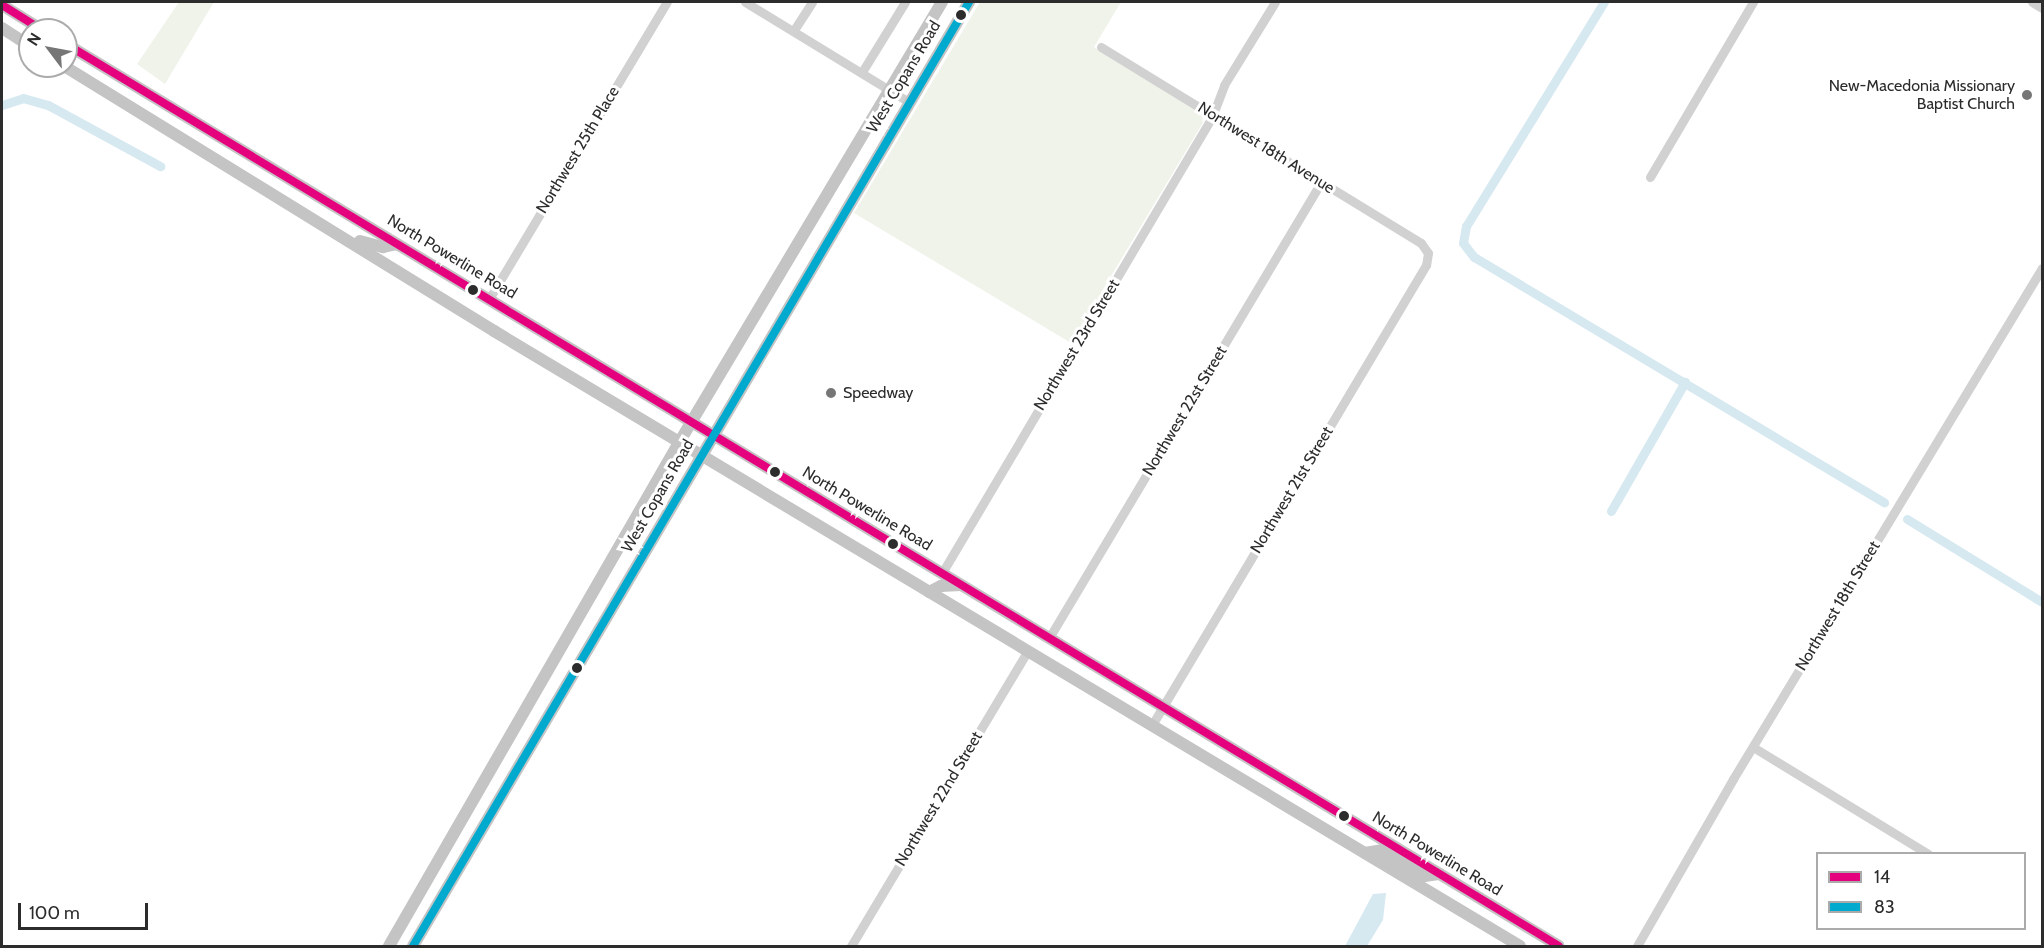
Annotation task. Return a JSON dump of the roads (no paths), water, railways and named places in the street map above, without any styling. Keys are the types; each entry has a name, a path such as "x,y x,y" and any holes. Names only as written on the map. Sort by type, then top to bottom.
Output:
{"main road":[{"name":"West Copans Road","path":"389,946 680,441 942,2"},
{"name":"West Copans Road","path":"413,946 700,455 969,2"},
{"path":"2,5 23,18"},
{"path":"2,28 18,38"},
{"name":"North Powerline Road","path":"78,52 693,421 1558,946"},
{"path":"78,72 103,80 119,77"},
{"path":"78,75 344,236 494,331 1520,946"},
{"path":"108,93 128,90 154,98"},
{"path":"344,236 383,247 398,244"},
{"path":"929,592 941,586 963,585"},
{"path":"1365,853 1382,850 1425,876 1440,874"}],"street":[{"name":"Northwest 25th Place","path":"489,299 667,2"},
{"path":"745,2 909,102"},
{"path":"794,30 812,2"},
{"path":"862,72 905,2"},
{"name":"Northwest 23rd Street","path":"942,573 1212,117 1224,85 1275,2"},
{"path":"1650,177 1753,2"},
{"path":"2032,2 2043,8"},
{"name":"Northwest 18th Avenue","path":"1101,46 1320,184 1421,243 1428,253"},
{"name":"Northwest 22st Street","path":"1050,638 1320,184"},
{"name":"Northwest 21st Street","path":"1152,725 1426,265 1428,253"},
{"name":"Northwest 18th Street","path":"1637,946 1753,747 2043,268"},
{"name":"Northwest 22nd Street","path":"851,946 1027,652"},
{"path":"1753,747 1925,852"}],"waterway":[{"path":"1604,2 1466,226 1463,243 1474,257 1884,502"},
{"path":"2,105 23,98 48,105 160,166"},
{"path":"1611,511 1685,382"},
{"path":"1907,519 2042,602"}],"place":[{"name":"New-Macedonia Missionary Baptist Church","path":"2027,95"},
{"name":"Speedway","path":"831,393"}]}
